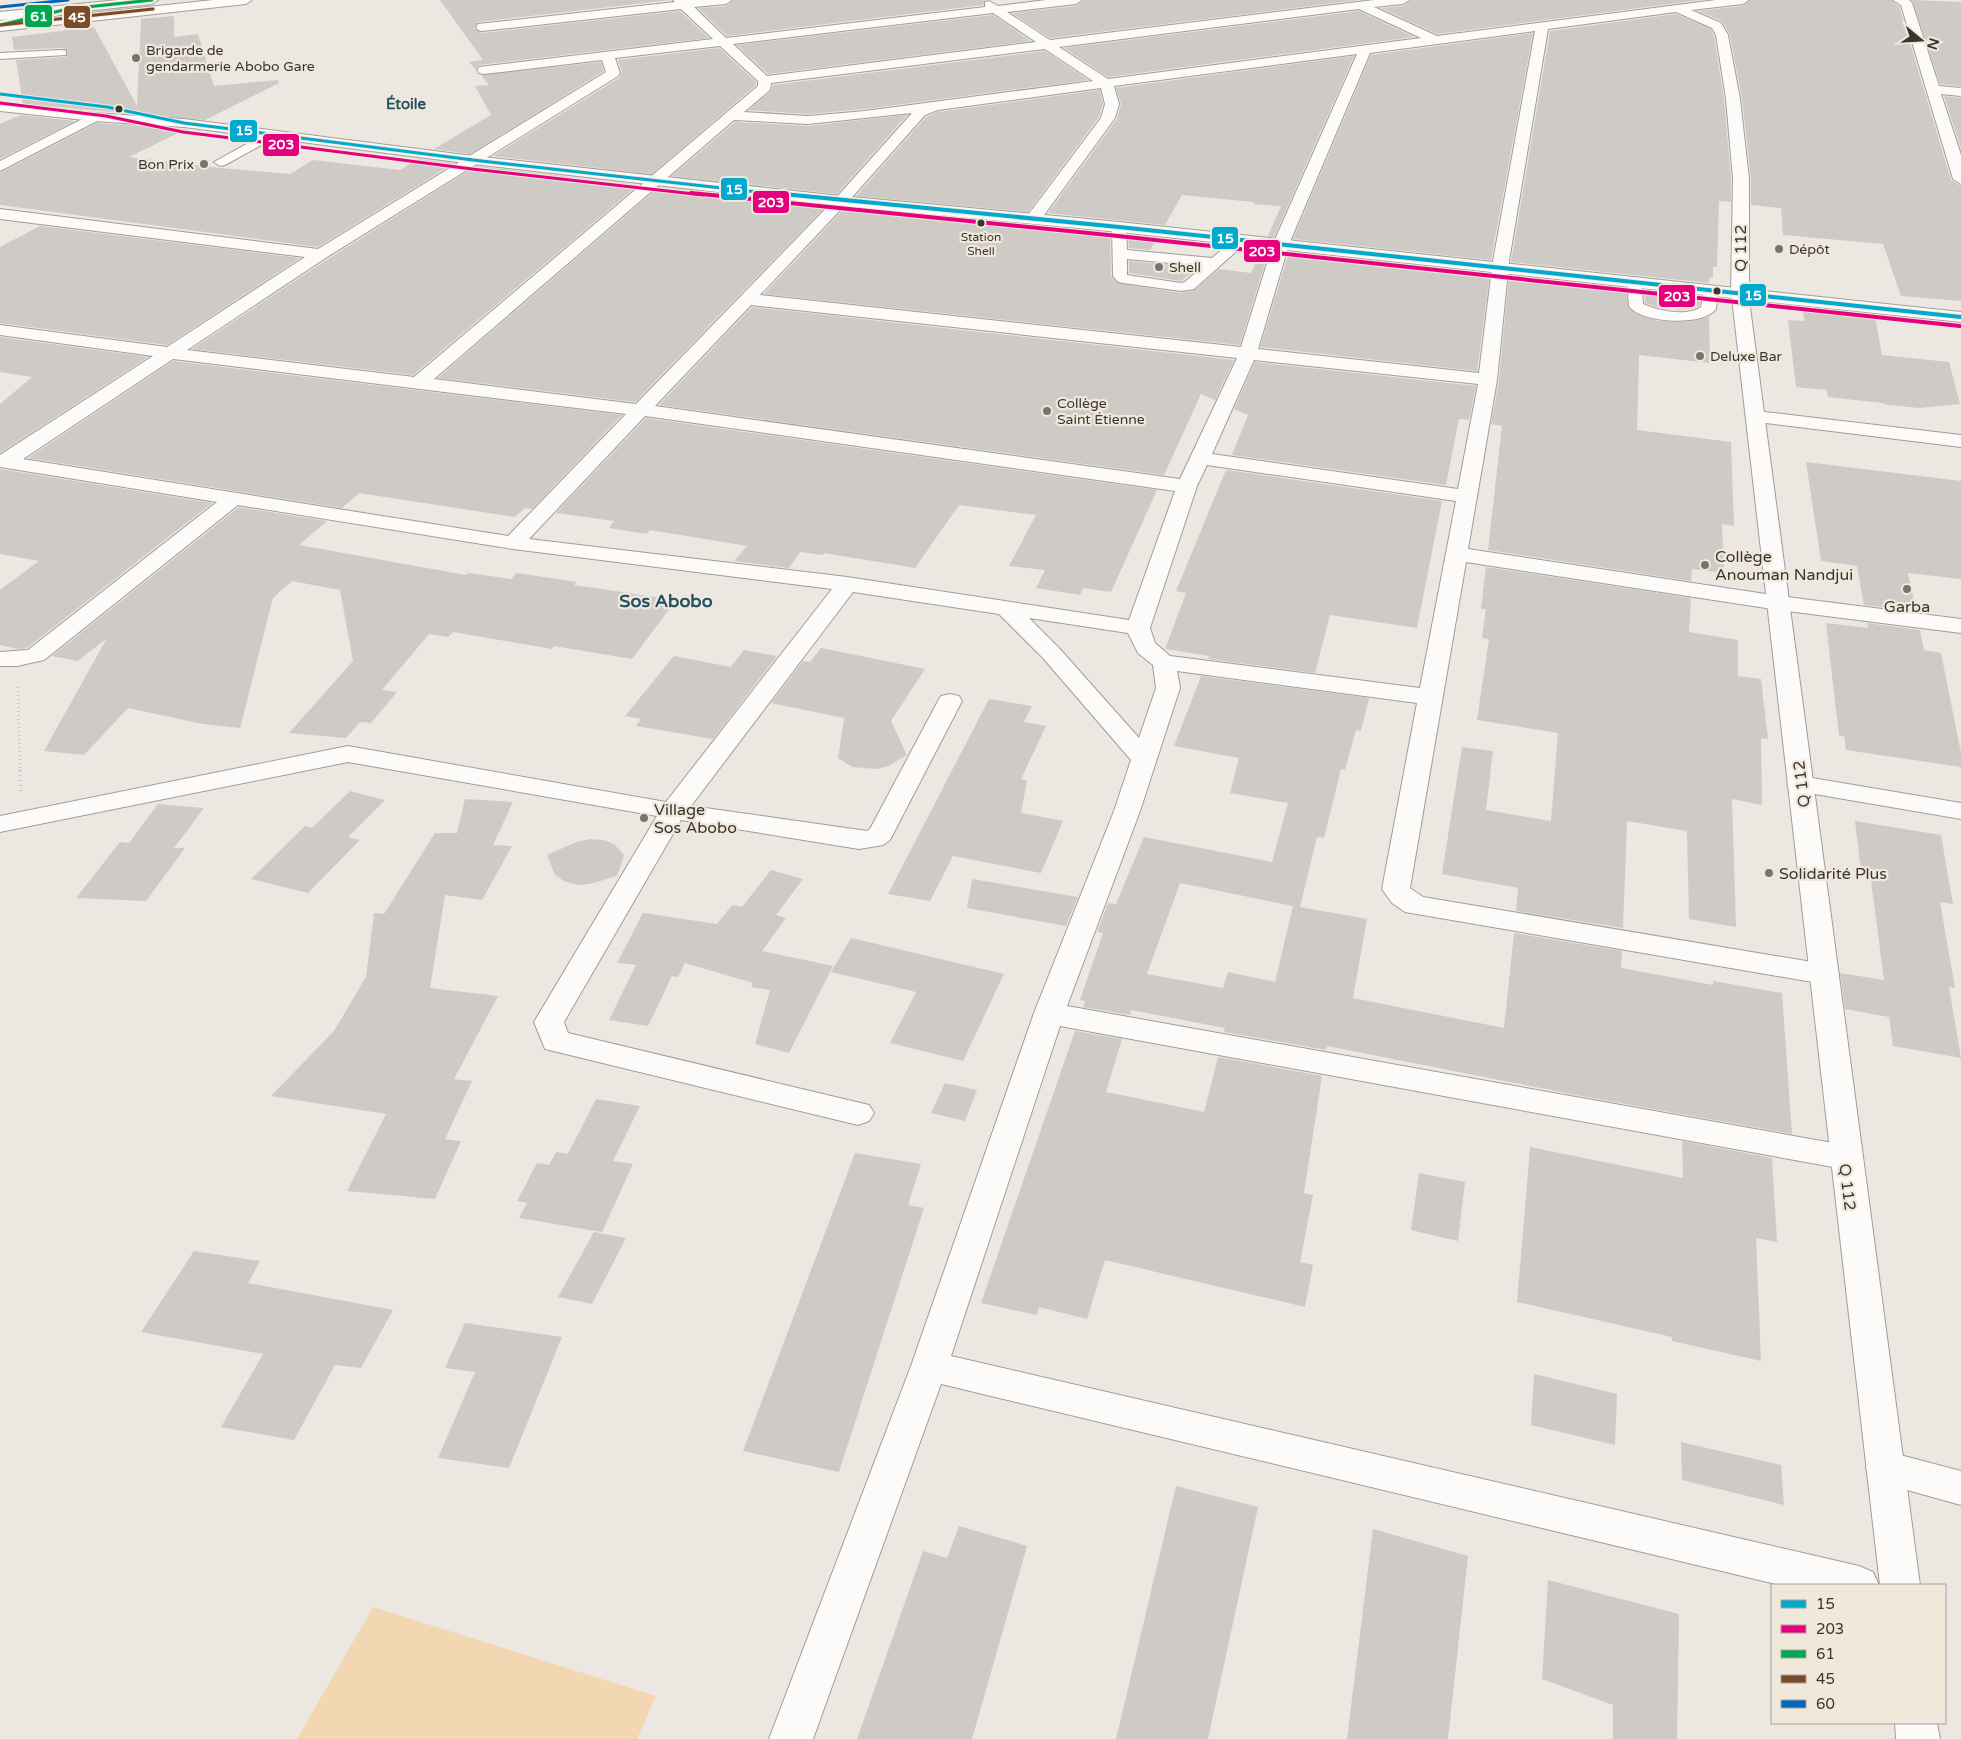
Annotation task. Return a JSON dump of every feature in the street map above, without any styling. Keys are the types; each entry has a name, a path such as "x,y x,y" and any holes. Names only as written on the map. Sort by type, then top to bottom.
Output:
{"street":[{"path":"0,7 152,0"},
{"path":"0,26 246,0"},
{"path":"482,27 681,2 726,0"},
{"path":"981,0 1106,84 1113,100 1110,116 1033,219"},
{"path":"484,70 1076,0"},
{"path":"764,80 1355,3 1403,0"},
{"name":"Q 112","path":"1656,0 1716,26 1722,35 1733,99 1741,179 1740,293 1824,974 1844,1157 1900,1584"},
{"path":"732,116 808,120 934,107 1743,0"},
{"path":"1899,0 1906,3 1961,179"},
{"path":"418,383 656,179 760,93 764,87 764,80 681,2"},
{"path":"1355,3 1437,41"},
{"path":"0,16 67,4"},
{"path":"0,26 67,4"},
{"path":"1542,27 1500,268 1488,380 1396,889 1402,897 1415,905 1824,974"},
{"path":"1365,50 1281,244 1248,353 1187,486 1138,628 1140,642 1148,652 1164,662 1431,697"},
{"path":"2,462 321,254 613,73 607,55"},
{"path":"1932,89 1961,92"},
{"path":"0,94 107,107 184,123 270,136 473,160 841,201 1119,227 1961,317"},
{"path":"0,107 94,117 184,123"},
{"path":"513,543 841,201 920,112 934,107"},
{"path":"0,167 94,117"},
{"path":"0,214 321,254"},
{"path":"748,299 1488,380"},
{"path":"0,330 169,353 641,410 1187,486"},
{"path":"1756,417 1961,440"},
{"path":"1200,458 1467,496"},
{"path":"2,462 236,497 513,543 847,584 1138,628"},
{"path":"9,659 36,655 236,497"},
{"path":"1457,554 1779,603 1961,626"},
{"path":"847,584 673,811 549,1022 556,1041 858,1113"},
{"path":"1006,608 1051,653 1144,759"},
{"path":"791,1739 929,1366 1049,1012 1127,811 1168,688 1164,662"},
{"path":"11,821 348,754 673,811 859,840 873,839 881,834 950,701"},
{"path":"1800,784 1961,811"},
{"path":"1049,1012 1844,1157"},
{"path":"929,1366 1855,1584"},
{"path":"1885,1468 1961,1488"},
{"path":"1916,1724 1918,1739"}],"lane":[{"path":"0,56 62,53"},
{"path":"220,162 270,136"},
{"path":"1119,227 1120,276 1123,279 1181,287 1188,286 1242,240"},
{"path":"1120,254 1215,263"},
{"path":"1634,282 1636,306 1644,311 1675,315 1700,315 1708,309 1711,290"}],"path":[{"path":"9,659 11,821"}],"shaded area":[{"path":"373,1607 656,1696 637,1739 297,1739"}],"building":[{"path":"440,0 671,0 478,22 474,28 482,33 680,11 709,38 479,65 475,69 469,62 483,60"},
{"path":"734,0 985,0 983,5 727,36 698,8 726,6"},
{"path":"1084,0 1359,0 1050,38 1012,13 1076,6"},
{"path":"1411,0 1701,0 1437,34 1381,8 1403,6"},
{"path":"1751,0 1891,0 1899,6 1951,180 1961,186 1961,301 1901,296 1883,244 1783,235 1781,208 1751,205 1751,179 1742,99 1730,35 1722,21 1698,11 1743,6"},
{"path":"1912,0 1961,2 1961,86 1940,84"},
{"path":"1359,11 1414,37 1108,77 1064,48"},
{"path":"1676,14 1711,29 1714,36 1724,99 1731,179 1731,202 1719,201 1717,267 1713,267 1713,278 1709,277 1709,283 1511,262 1550,31"},
{"path":"993,15 1031,41 768,74 737,45"},
{"path":"174,16 174,37 198,34 214,86 278,80 279,83 205,120 23,104 16,60 66,57 68,51 62,48 14,50 12,37 94,27 137,106 141,19"},
{"path":"1533,33 1491,260 1293,239 1371,55"},
{"path":"719,48 756,82 756,85 652,174 493,156 619,78 622,72 618,60"},
{"path":"1045,51 1088,80 865,109 808,114 749,110 771,91 773,85"},
{"path":"1354,56 1274,237 1268,236 1281,206 1253,204 1254,202 1182,195 1165,225 1048,213 1117,119 1121,104 1116,88"},
{"path":"601,62 604,71 470,154 434,149 491,115 475,86 489,85 481,75"},
{"path":"1100,90 1103,104 1099,117 1028,212 856,196 926,117 938,112"},
{"path":"1944,96 1961,98 1961,149"},
{"path":"21,115 75,121 0,159 0,124"},
{"path":"907,115 837,194 672,176 735,122 808,126"},
{"path":"97,123 186,129 129,157 220,168 290,174 313,160 400,170 418,159 454,163 318,247 0,205 0,173"},
{"path":"476,166 638,185 413,375 192,349 328,259"},
{"path":"659,187 826,206 635,402 438,378"},
{"path":"845,208 1110,233 1111,276 1117,283 1181,293 1195,290 1219,269 1251,273 1262,249 1269,250 1240,345 764,294"},
{"path":"40,226 300,258 167,345 0,323 0,247"},
{"path":"1128,235 1157,238 1150,250 1129,248"},
{"path":"1289,252 1490,274 1477,371 1260,347"},
{"path":"1129,261 1199,267 1181,281 1129,273"},
{"path":"1509,276 1626,288 1628,307 1635,313 1658,321 1686,322 1709,317 1710,363 1639,355 1637,430 1731,442 1734,526 1722,524 1724,573 1692,569 1691,581 1488,550 1502,426 1491,424 1499,380"},
{"path":"1644,290 1701,297 1699,306 1680,310 1657,307 1645,303"},
{"path":"752,307 1234,360 1215,400 1201,394 1164,475 659,405"},
{"path":"1802,310 1875,317 1882,355 1949,362 1960,404 1919,408 1888,405 1828,397 1827,390 1796,387 1788,320 1805,321"},
{"path":"0,337 148,357 0,453 0,404 32,377 0,372"},
{"path":"173,361 622,415 532,509 525,508 515,517 359,493 342,508 28,458"},
{"path":"1255,362 1476,386 1469,420 1459,419 1446,485 1232,455 1248,415 1234,409"},
{"path":"646,418 1157,490 1111,592 1083,588 1080,595 1036,588 1045,570 1009,566 1036,515 959,505 915,568 824,553 823,555 800,552 789,568 734,561 747,546 650,530 647,534 609,528 614,521 556,513"},
{"path":"1806,462 1961,481 1961,579 1908,573 1916,611 1864,605 1857,566 1821,561"},
{"path":"0,469 212,503 27,648 18,649 0,645 0,590 39,561 0,554"},
{"path":"1226,470 1442,501 1417,628 1330,615 1315,673 1208,659 1209,656 1165,649 1186,593 1176,591"},
{"path":"239,507 327,521 299,545 466,575 468,573 511,579 517,573 577,582 574,585 676,600 632,659 554,646 552,649 453,632 448,637 429,634 382,690 397,692 371,723 360,722 346,738 289,733 353,661 340,590 292,581 273,598 240,728 203,724 128,708 84,755 44,751 107,638 78,661 52,656"},
{"path":"1486,567 1691,598 1689,632 1738,640 1738,676 1761,679 1768,739 1761,738 1762,805 1732,799 1736,927 1689,919 1687,831 1627,821 1623,928 1516,911 1518,888 1442,874 1462,747 1493,751 1486,810 1551,821 1558,733 1477,720 1489,639 1482,638 1486,609 1481,609"},
{"path":"1826,623 1868,628 1867,623 1920,630 1924,650 1941,653 1961,753 1961,767 1846,750 1844,736 1839,736"},
{"path":"821,648 925,669 891,721 907,755 888,766 877,769 852,767 838,758 844,718 771,703 803,661 810,662"},
{"path":"744,650 777,656 713,739 636,726 641,719 625,716 674,656 731,667"},
{"path":"1201,676 1369,698 1361,731 1356,730 1345,770 1341,769 1324,838 1317,837 1300,907 1367,919 1353,998 1504,1028 1514,933 1622,951 1621,968 1713,985 1713,981 1782,993 1792,1134 1581,1096 1327,1046 1326,1050 1224,1032 1225,1028 1131,1010 1130,1015 1083,1007 1085,1001 1080,1000 1103,933 1097,932 1108,903 1116,904 1144,837 1272,862 1288,803 1230,793 1239,758 1174,746","holes":["1180,883 1293,906 1275,982 1228,972 1223,988 1147,974"]},
{"path":"989,699 1032,706 1024,722 1046,726 1021,779 1027,780 1021,813 1063,821 1041,873 953,856 930,901 888,894"},
{"path":"350,791 385,800 348,837 360,840 308,893 251,879 305,826 312,828"},
{"path":"465,799 513,802 493,845 512,846 482,900 445,895 430,988 498,996 454,1079 472,1081 445,1139 461,1141 435,1199 347,1191 386,1114 271,1096 334,1031 366,977 374,913 384,914 435,833 457,833"},
{"path":"158,804 204,808 174,848 185,848 146,901 76,898 120,842 129,843"},
{"path":"1855,821 1941,835 1953,904 1940,902 1955,988 1949,987 1961,1058 1893,1046 1889,1017 1845,1009 1840,973 1884,980 1870,873 1861,871"},
{"path":"590,839 603,840 614,844 624,855 617,876 590,884 577,885 564,881 555,875 547,855 576,842"},
{"path":"771,870 803,879 776,915 786,918 762,951 833,966 789,1053 755,1044 770,990 751,987 753,983 685,963 678,977 672,976 648,1026 609,1020 636,965 617,963 643,913 717,924 732,905 742,907"},
{"path":"972,879 1078,897 1066,926 967,908"},
{"path":"851,938 1004,974 963,1061 890,1043 916,992 831,972"},
{"path":"1075,1031 1122,1039 1106,1092 1204,1112 1218,1057 1322,1076 1304,1193 1313,1195 1300,1262 1313,1265 1305,1307 1105,1260 1087,1319 1039,1307 1037,1315 981,1303"},
{"path":"945,1083 977,1090 965,1121 931,1113"},
{"path":"596,1099 640,1106 613,1161 633,1164 602,1232 519,1218 527,1203 517,1201 537,1163 549,1165 556,1152 568,1154"},
{"path":"1682,1141 1772,1158 1777,1242 1756,1238 1761,1361 1672,1341 1672,1337 1517,1302 1530,1147 1683,1178"},
{"path":"855,1153 921,1164 908,1205 924,1208 839,1472 743,1451"},
{"path":"1419,1173 1465,1182 1458,1241 1411,1230"},
{"path":"594,1232 626,1238 592,1304 558,1297"},
{"path":"194,1251 260,1261 248,1283 393,1310 361,1368 335,1365 294,1440 221,1427 263,1354 141,1332"},
{"path":"465,1323 562,1337 509,1468 438,1458 475,1372 445,1368"},
{"path":"1534,1374 1617,1394 1615,1445 1531,1425"},
{"path":"1681,1442 1781,1465 1784,1505 1682,1480"},
{"path":"1176,1486 1258,1507 1208,1739 1116,1739"},
{"path":"959,1526 1027,1546 972,1739 857,1739 923,1551 947,1558"},
{"path":"1373,1529 1468,1556 1448,1739 1347,1739"},
{"path":"1548,1580 1679,1614 1677,1739 1613,1739 1613,1705 1542,1679"}],"transit line":[{"name":"60","path":"0,7 68,0"},
{"name":"61","path":"0,25 68,9 152,0"},
{"name":"45","path":"1,25 153,9"},
{"name":"15","path":"0,94 107,107 184,123 473,160 841,201 1119,227 1961,317"},
{"name":"203","path":"0,103 106,116 183,132 472,169 840,210 1118,236 1960,326"}],"place":[{"name":"Brigarde de gendarmerie Abobo Gare","path":"136,58"},
{"name":"Bon Prix","path":"204,164"},
{"name":"Station Shell","path":"981,223"},
{"name":"Dépôt","path":"1779,249"},
{"name":"Shell","path":"1159,267"},
{"name":"Deluxe Bar","path":"1700,356"},
{"name":"Collège Saint Étienne","path":"1047,411"},
{"name":"Collège Anouman Nandjui","path":"1705,565"},
{"name":"Garba","path":"1907,589"},
{"name":"Village Sos Abobo","path":"644,818"},
{"name":"Solidarité Plus","path":"1769,873"}],"district":[{"name":"Étoile","path":"406,104"},
{"name":"Sos Abobo","path":"666,601"}]}
